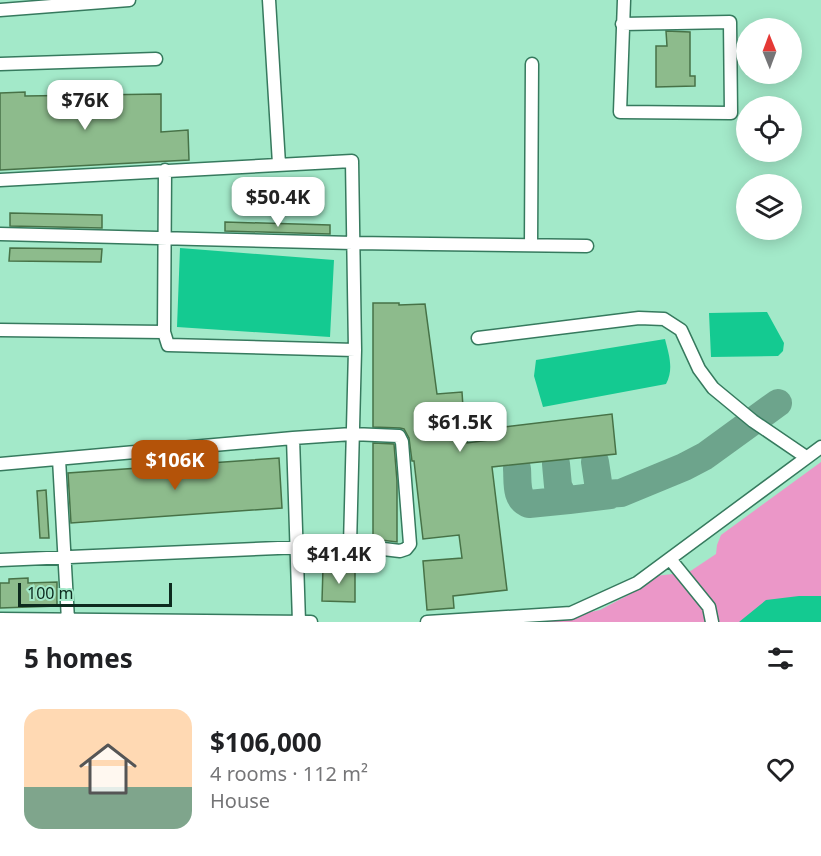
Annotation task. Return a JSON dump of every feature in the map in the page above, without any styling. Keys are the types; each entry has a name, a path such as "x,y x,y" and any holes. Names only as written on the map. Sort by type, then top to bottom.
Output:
{"street":[{"path":"0,10 27,4 129,0"},
{"path":"269,0 279,164"},
{"path":"622,24 730,22 731,113 620,112 622,24 624,0"},
{"path":"0,64 156,59"},
{"path":"531,245 532,64"},
{"path":"0,180 352,161 355,350 350,545"},
{"path":"165,170 164,332 168,345 355,350"},
{"path":"0,234 352,243 587,246"},
{"path":"478,338 639,318 664,319 681,330 699,369 713,388 753,422 806,458"},
{"path":"0,330 164,332"},
{"path":"0,464 293,438 352,434 399,436 410,544 406,549 400,551 350,545 0,560"},
{"path":"293,438 299,622"},
{"path":"427,622 571,613 637,583 821,447"},
{"path":"59,459 68,620"},
{"path":"670,559 709,607 712,622"},
{"path":"0,619 311,622"}],"shaded area":[{"path":"180,248 334,260 330,337 177,327"},
{"path":"767,312 784,343 783,351 778,356 711,357 709,313"},
{"path":"665,339 670,367 666,384 543,407 534,376 536,360"},
{"path":"821,462 821,622 541,622 600,610 632,593 655,576 673,574 680,578 716,554 721,535"},
{"path":"821,596 821,622 739,622 766,600"}],"building":[{"path":"666,31 690,32 690,76 695,76 695,86 656,87 656,46 667,46"},
{"path":"25,92 25,96 161,94 161,132 188,130 189,160 0,170 0,93"},
{"path":"10,213 102,215 102,228 10,226"},
{"path":"225,222 330,225 330,234 225,231"},
{"path":"10,248 102,249 101,262 9,261"},
{"path":"373,303 425,304 437,394 462,392 463,407 472,407 473,421 465,422 467,443 489,440 488,429 612,414 616,454 492,467 507,590 453,596 454,608 427,610 423,561 462,558 459,535 423,539 409,438 404,429 373,427"},
{"path":"373,443 394,444 397,481 397,542 373,539"},
{"path":"279,458 282,508 71,523 68,473"},
{"path":"46,490 49,538 40,538 37,491"},
{"path":"323,567 355,568 355,602 322,601"},
{"path":"28,578 28,583 57,582 57,606 0,608 0,583 9,583 9,579"}],"taxiway":[{"path":"595,462 599,489 604,494 621,493 705,456 778,403"},
{"path":"556,464 558,486 564,498 569,500 610,495"},
{"path":"517,469 518,490 525,502 529,504 569,500"}]}
